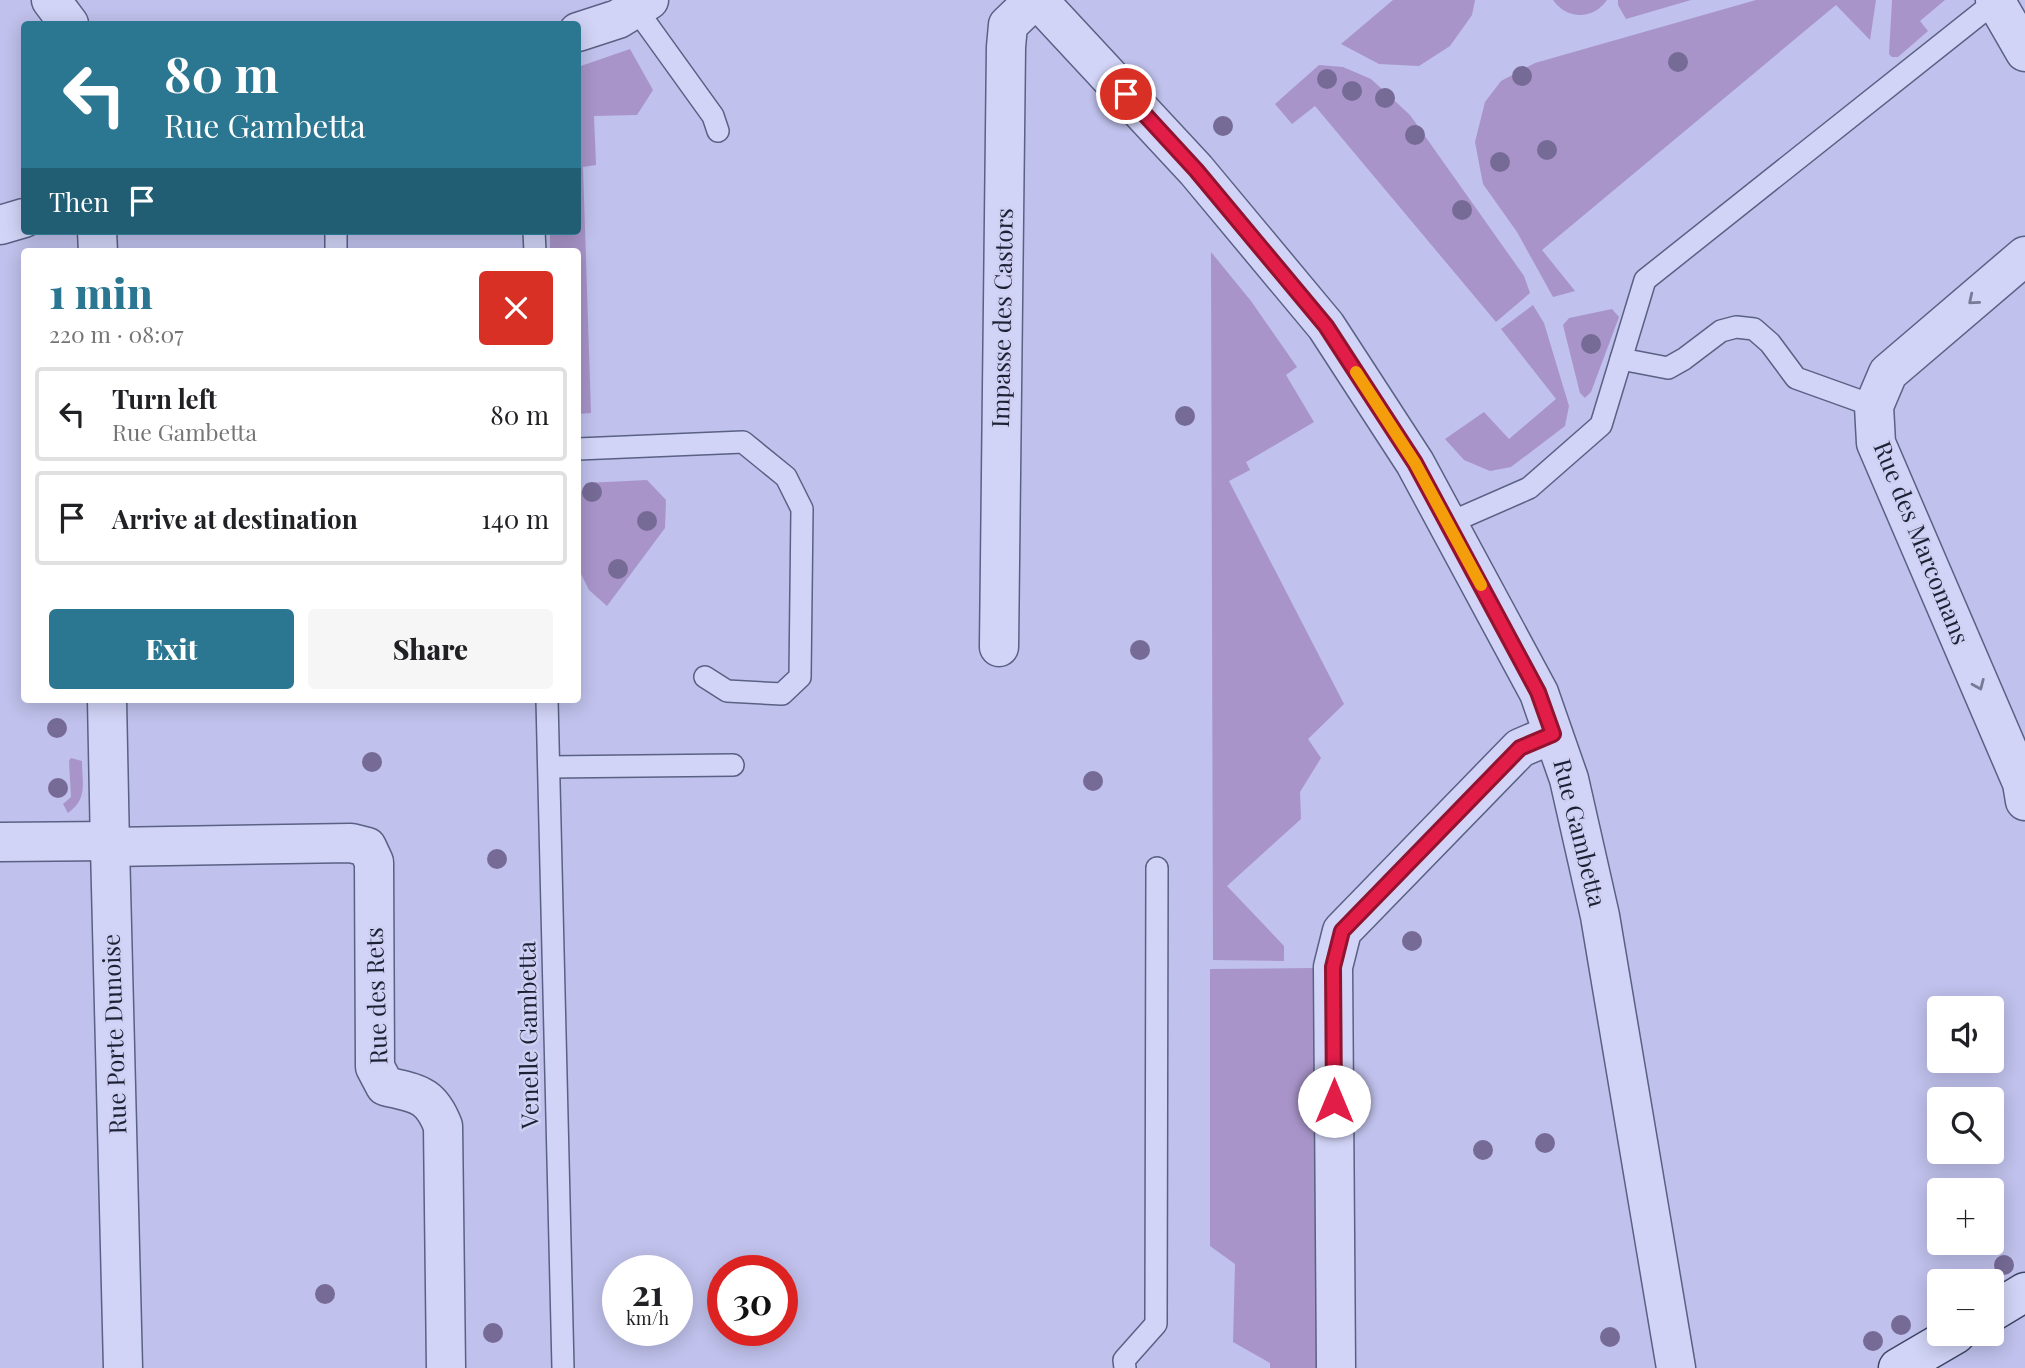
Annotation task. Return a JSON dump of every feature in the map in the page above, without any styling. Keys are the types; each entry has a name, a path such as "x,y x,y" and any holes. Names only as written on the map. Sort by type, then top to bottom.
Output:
{"street":[{"path":"51,0 67,21"},
{"name":"Rue Gambetta","path":"1036,0 1196,170 1326,326 1415,463 1538,692 1569,779 1600,916 1676,1368"},
{"name":"Impasse des Castors","path":"999,648 1006,47 1008,25 1036,0"},
{"path":"1995,1 2025,52"},
{"path":"581,30 628,7"},
{"path":"0,225 21,219"},
{"name":"Rue des Marcomans","path":"2025,256 1888,373 1874,406 1876,443 2022,783 2025,801"},
{"name":"Rue Porte Dunoise","path":"107,703 124,1368"},
{"path":"1336,1368 1333,967 1342,931 1520,748 1553,734"},
{"path":"0,842 110,844"},
{"name":"Rue des Rets","path":"110,844 351,842 367,847 374,862 375,1067 385,1086 419,1095 436,1108 443,1126 446,1368"},
{"path":"2004,1305 2025,1293"},
{"path":"1898,1368 1936,1346"}],"lane":[{"path":"1447,524 1529,488 1601,425 1645,280 1995,1"},
{"path":"628,7 713,116 718,131"},
{"path":"1621,359 1668,368 1721,331 1736,327 1754,330 1770,343 1796,378 1874,406"},
{"path":"581,449 743,442 786,477 802,509 800,677 782,694 727,691 705,677"},
{"name":"Venelle Gambetta","path":"547,703 563,1368"},
{"path":"549,767 733,765"},
{"path":"1125,1368 1125,1360 1156,1324 1157,868"}],"shaded area":[{"path":"1393,0 1475,0 1472,15 1450,46 1419,66 1379,64 1341,44"},
{"path":"1553,0 1607,0 1595,11 1580,15 1565,11"},
{"path":"1618,0 1691,0 1626,19"},
{"path":"1756,0 1876,0 1870,40 1836,5 1542,250 1575,291 1553,297 1517,232 1483,184 1475,142 1485,102 1501,81 1535,63"},
{"path":"1892,0 1945,0 1920,21 1928,31 1898,57 1889,54"},
{"path":"630,49 653,90 637,115 594,116 596,165 583,167 591,413 581,414 581,248 550,248 550,235 581,235 581,66"},
{"path":"1319,65 1343,67 1371,79 1410,115 1524,276 1530,293 1496,322 1315,106 1292,124 1275,104"},
{"path":"1211,252 1251,301 1297,367 1286,375 1314,422 1246,462 1250,470 1229,481 1344,704 1308,739 1321,758 1300,792 1301,819 1227,886 1284,946 1284,961 1213,960"},
{"path":"1533,305 1544,323 1569,406 1565,426 1511,467 1490,471 1464,460 1445,439 1484,412 1509,439 1556,399 1501,329"},
{"path":"1612,309 1619,317 1591,392 1585,398 1580,393 1563,325 1569,318"},
{"path":"647,480 666,500 665,528 607,606 589,590 581,574 581,492 586,483"},
{"path":"71,758 82,761 82,790 79,802 68,813 63,804 71,797"},
{"path":"1313,968 1318,1368 1270,1368 1270,1363 1233,1342 1235,1264 1210,1246 1210,969"}],"slow traffic":[{"path":"1356,372 1415,463 1481,585"}],"route":[{"path":"1126,94 1196,170 1326,326 1415,463 1538,692 1553,734 1520,748 1342,931 1333,967 1334,1101"}]}
